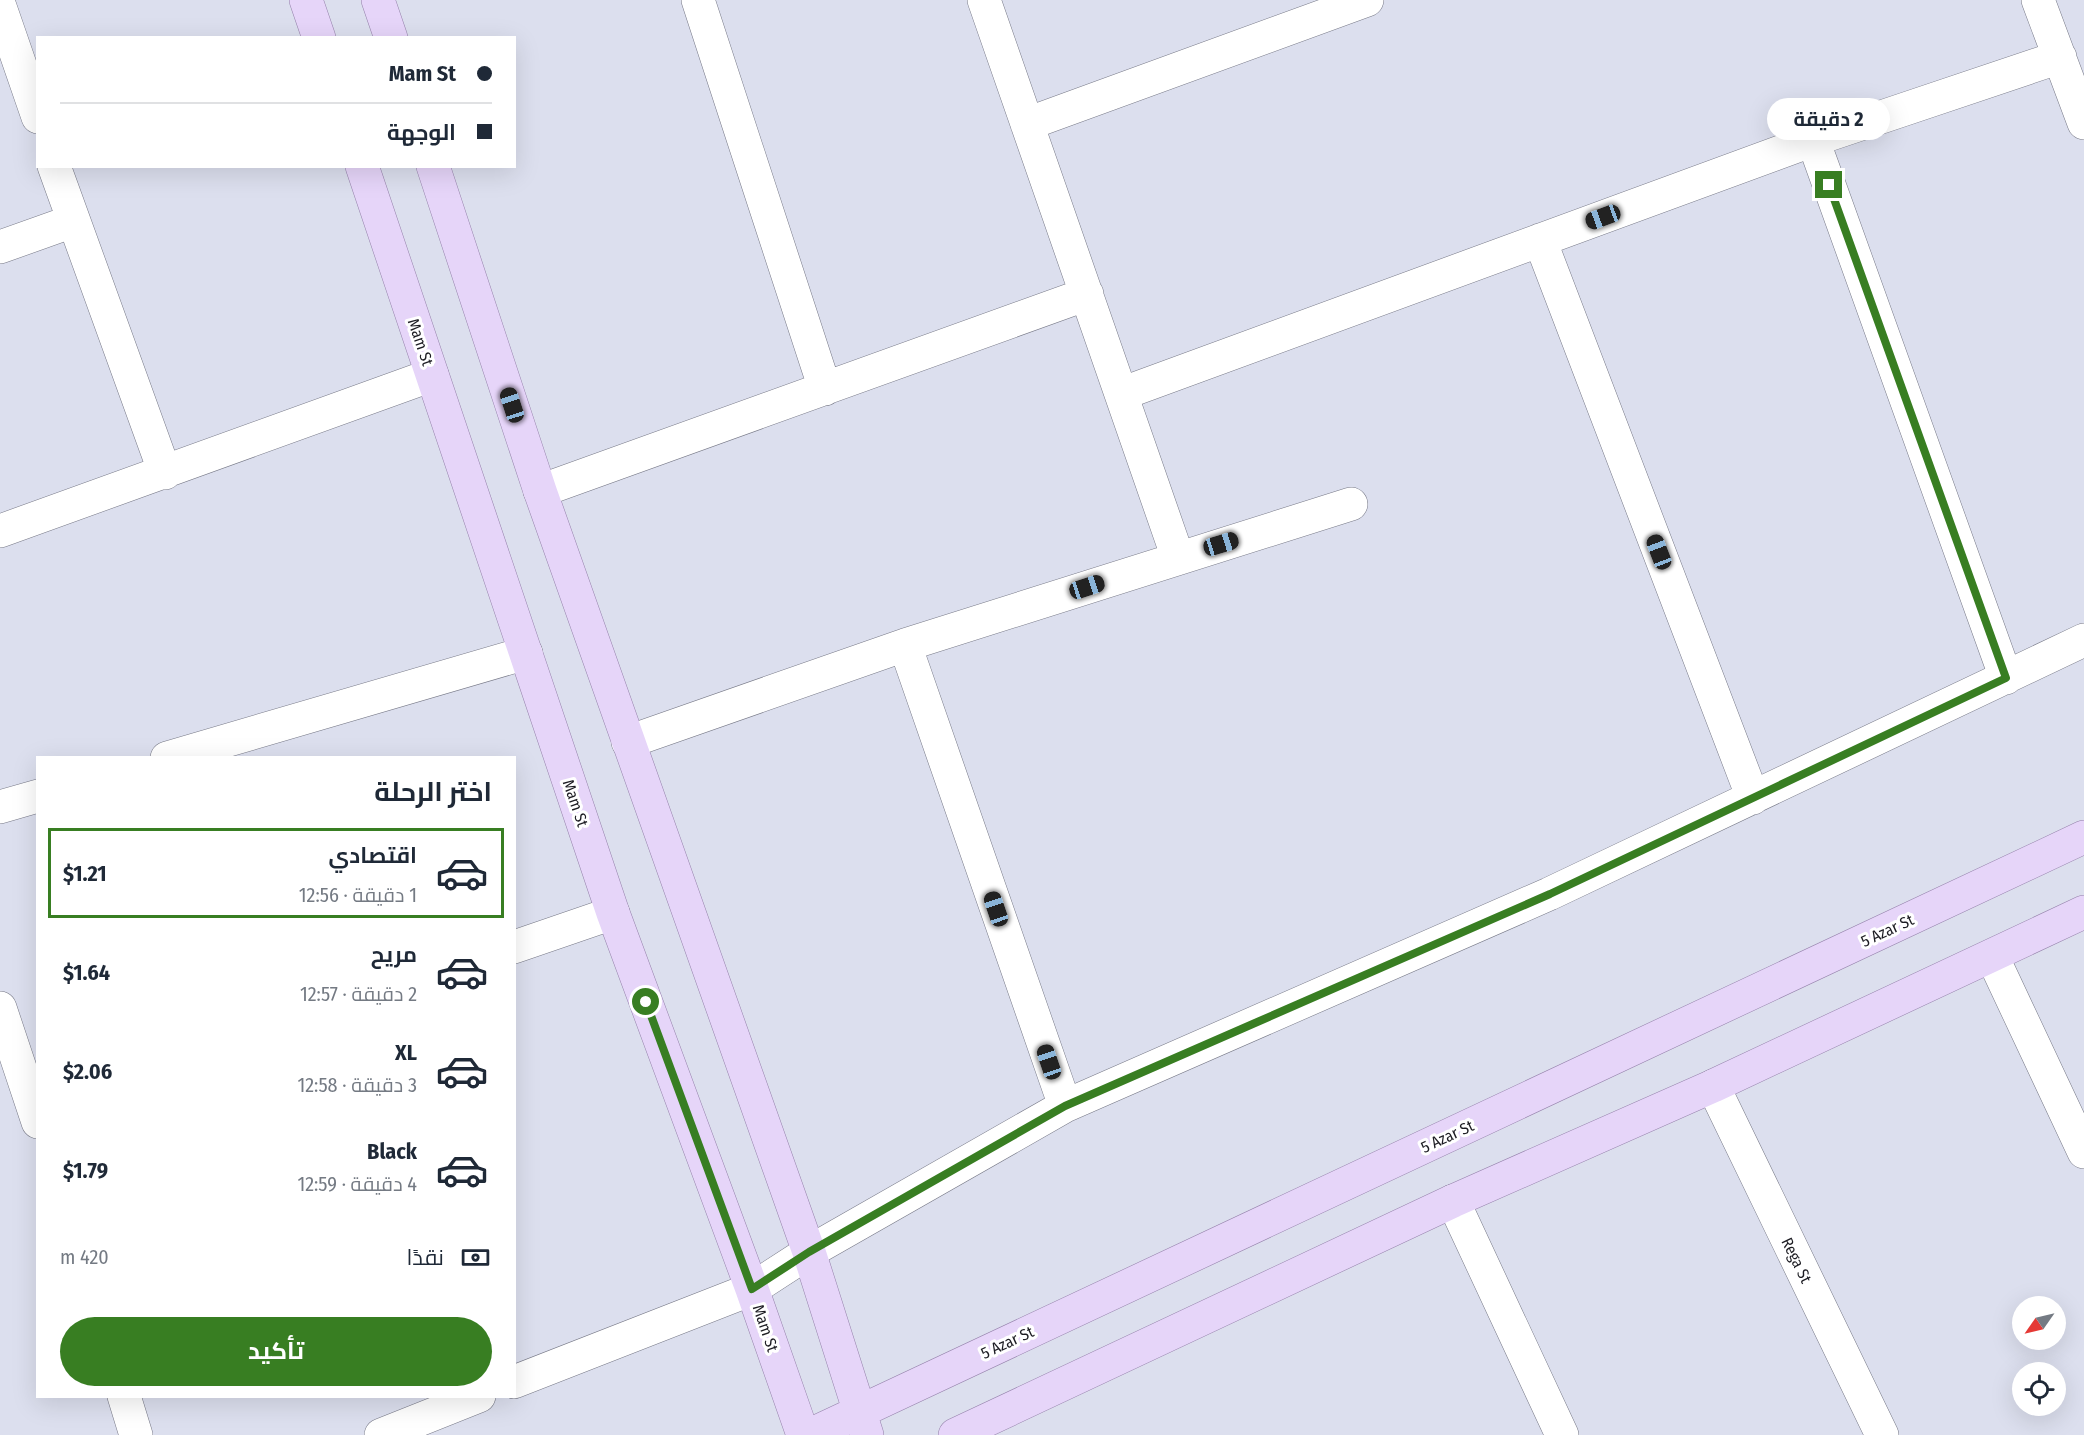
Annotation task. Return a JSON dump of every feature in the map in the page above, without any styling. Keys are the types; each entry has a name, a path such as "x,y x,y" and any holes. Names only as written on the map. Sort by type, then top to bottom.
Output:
{"main road":[{"path":"306,0 318,36"},
{"path":"378,0 389,36"},
{"name":"Mam St","path":"363,168 613,913 752,1289 803,1435"},
{"path":"434,168 540,491 809,1252 863,1423"},
{"name":"5 Azar St","path":"810,1435 863,1423 2084,837"},
{"path":"955,1435 1453,1201 1713,1086 2084,912"}],"street":[{"path":"698,0 825,389"},
{"path":"984,0 1178,558"},
{"path":"1027,124 1367,0"},
{"path":"2038,0 2084,123"},
{"path":"0,7 36,111"},
{"path":"1121,394 1813,140 2060,57"},
{"path":"1813,140 2006,678"},
{"path":"55,168 165,473"},
{"path":"0,247 73,221"},
{"path":"1540,240 1753,798"},
{"path":"540,491 1086,294"},
{"path":"0,531 432,375"},
{"path":"628,742 904,645 1351,504"},
{"path":"516,1382 752,1289 809,1252 1065,1106 1550,894 2084,640"},
{"path":"904,645 1065,1106"},
{"path":"175,756 526,653"},
{"path":"0,807 36,797"},
{"path":"516,946 613,913"},
{"path":"1992,956 2084,1152"},
{"path":"0,1008 36,1113"},
{"name":"Rega St","path":"1713,1086 1882,1435"},
{"path":"1453,1201 1563,1435"},
{"path":"125,1398 136,1435"},
{"path":"381,1435 474,1398"}],"route":[{"path":"646,1002 752,1289 809,1252 1065,1106 1550,894 2006,678 1829,185"}]}
